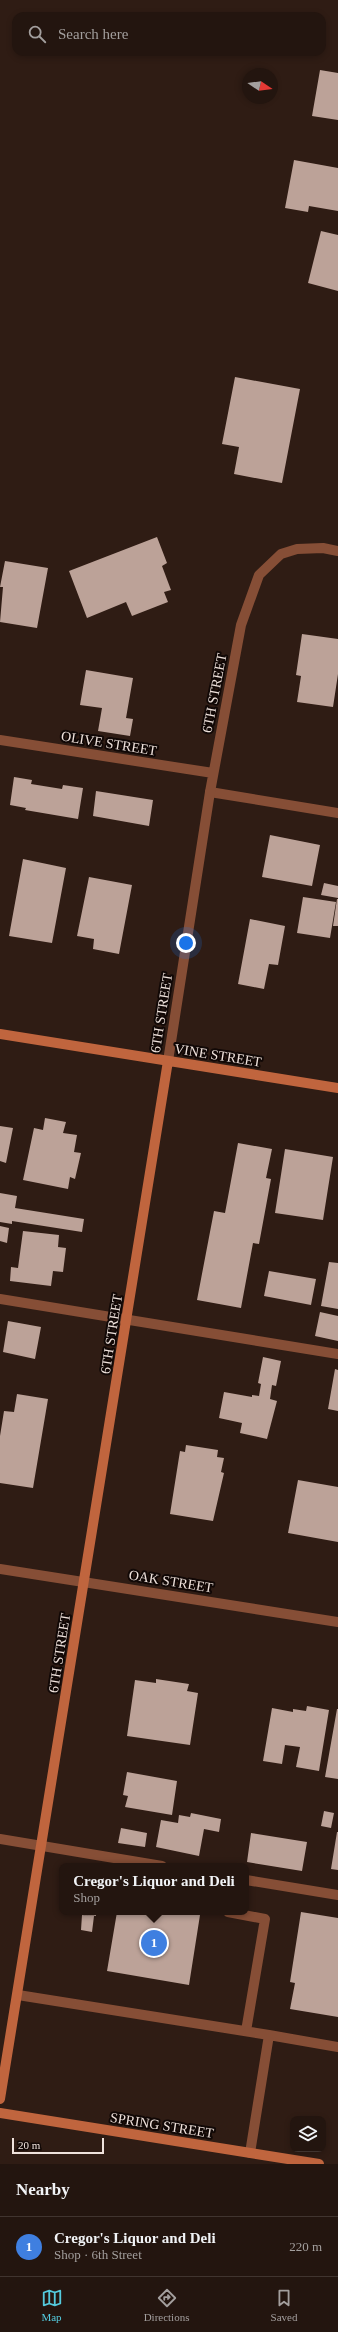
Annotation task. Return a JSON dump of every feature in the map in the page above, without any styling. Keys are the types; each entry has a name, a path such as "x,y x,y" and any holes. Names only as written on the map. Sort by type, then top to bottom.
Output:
{"street":[{"name":"6TH STREET","path":"0,2099 128,1319 213,773 241,625 259,575 281,554 297,549 323,548 338,551"},
{"name":"OLIVE STREET","path":"0,740 213,773"},
{"path":"210,792 338,813"},
{"name":"VINE STREET","path":"0,1034 338,1088"},
{"path":"0,1299 338,1354"},
{"name":"OAK STREET","path":"0,1569 338,1622"},
{"path":"0,1839 144,1863"},
{"path":"249,1880 338,1895"},
{"path":"244,1915 265,1919 246,2031"},
{"path":"18,1995 338,2047"},
{"path":"250,2153 269,2035"},
{"name":"SPRING STREET","path":"0,2113 319,2164"}],"building":[{"path":"320,70 338,73 338,120 312,116"},
{"path":"294,160 338,168 338,211 309,206 308,212 285,208"},
{"path":"321,231 338,235 338,291 308,283"},
{"path":"235,377 300,389 282,483 234,474 239,447 222,444"},
{"path":"157,537 167,563 162,566 171,590 164,592 168,602 132,616 126,602 87,618 69,571"},
{"path":"5,561 48,568 37,628 0,622 3,587 0,587"},
{"path":"302,634 338,639 338,674 333,707 297,702 301,676 296,675"},
{"path":"86,670 133,678 126,718 133,719 130,736 98,731 102,708 80,705"},
{"path":"14,777 32,780 31,784 62,789 63,785 83,788 78,819 25,810 26,808 10,805"},
{"path":"96,791 153,800 149,826 93,816"},
{"path":"270,835 320,845 312,886 262,877"},
{"path":"23,859 66,868 52,943 9,936"},
{"path":"89,877 132,885 119,954 93,949 94,939 77,936"},
{"path":"324,883 338,886 338,898 321,895"},
{"path":"303,897 336,902 330,938 297,933"},
{"path":"337,899 338,926 333,926"},
{"path":"250,919 285,926 278,965 269,964 264,989 238,984"},
{"path":"45,1118 66,1122 63,1133 77,1135 74,1152 81,1153 75,1179 70,1177 68,1189 23,1180 34,1128 43,1130"},
{"path":"0,1126 13,1128 6,1163 0,1161"},
{"path":"238,1143 272,1149 266,1178 271,1179 259,1244 253,1243 241,1308 197,1300 214,1211 225,1213"},
{"path":"285,1149 333,1157 323,1220 275,1213"},
{"path":"0,1193 17,1196 15,1208 84,1219 82,1232 12,1221 12,1224 0,1222"},
{"path":"0,1226 9,1228 7,1243 0,1241"},
{"path":"23,1231 59,1235 58,1247 66,1248 63,1272 53,1271 51,1286 10,1281 11,1267 18,1268"},
{"path":"329,1262 338,1263 338,1309 321,1306"},
{"path":"269,1271 316,1279 311,1305 264,1296"},
{"path":"320,1312 338,1316 338,1341 315,1336"},
{"path":"8,1321 41,1327 35,1359 3,1352"},
{"path":"263,1357 281,1361 276,1386 272,1385 270,1399 277,1401 267,1439 240,1433 242,1423 219,1418 224,1392 252,1397 252,1395 259,1396 261,1384 258,1383"},
{"path":"335,1369 338,1370 338,1411 328,1409"},
{"path":"17,1394 48,1399 33,1488 0,1483 0,1436 4,1411 14,1412"},
{"path":"186,1445 218,1450 217,1457 224,1458 221,1472 224,1473 213,1521 170,1514 180,1451 185,1452"},
{"path":"298,1480 338,1487 338,1542 288,1533"},
{"path":"156,1679 189,1684 187,1691 198,1693 190,1745 127,1736 135,1680 156,1683"},
{"path":"307,1706 329,1710 319,1771 296,1767 300,1747 285,1745 282,1764 263,1761 272,1708 293,1712 293,1709 306,1711"},
{"path":"338,1709 338,1779 325,1777"},
{"path":"127,1772 177,1781 172,1815 125,1807 128,1796 123,1795"},
{"path":"324,1811 334,1813 331,1828 321,1826"},
{"path":"191,1813 221,1819 219,1832 204,1829 199,1856 156,1847 161,1820 178,1823 179,1815 190,1817"},
{"path":"121,1828 147,1833 145,1847 118,1843"},
{"path":"338,1832 338,1870 331,1869"},
{"path":"251,1833 307,1842 302,1871 247,1862"},
{"path":"301,1912 338,1918 338,2017 290,2009 295,1983 290,1982"},
{"path":"82,1915 94,1916 92,1932 81,1930"},
{"path":"116,1915 200,1915 189,1985 107,1971"}],"place":[{"name":"Cregor's Liquor and Deli","path":"154,1943"}]}
